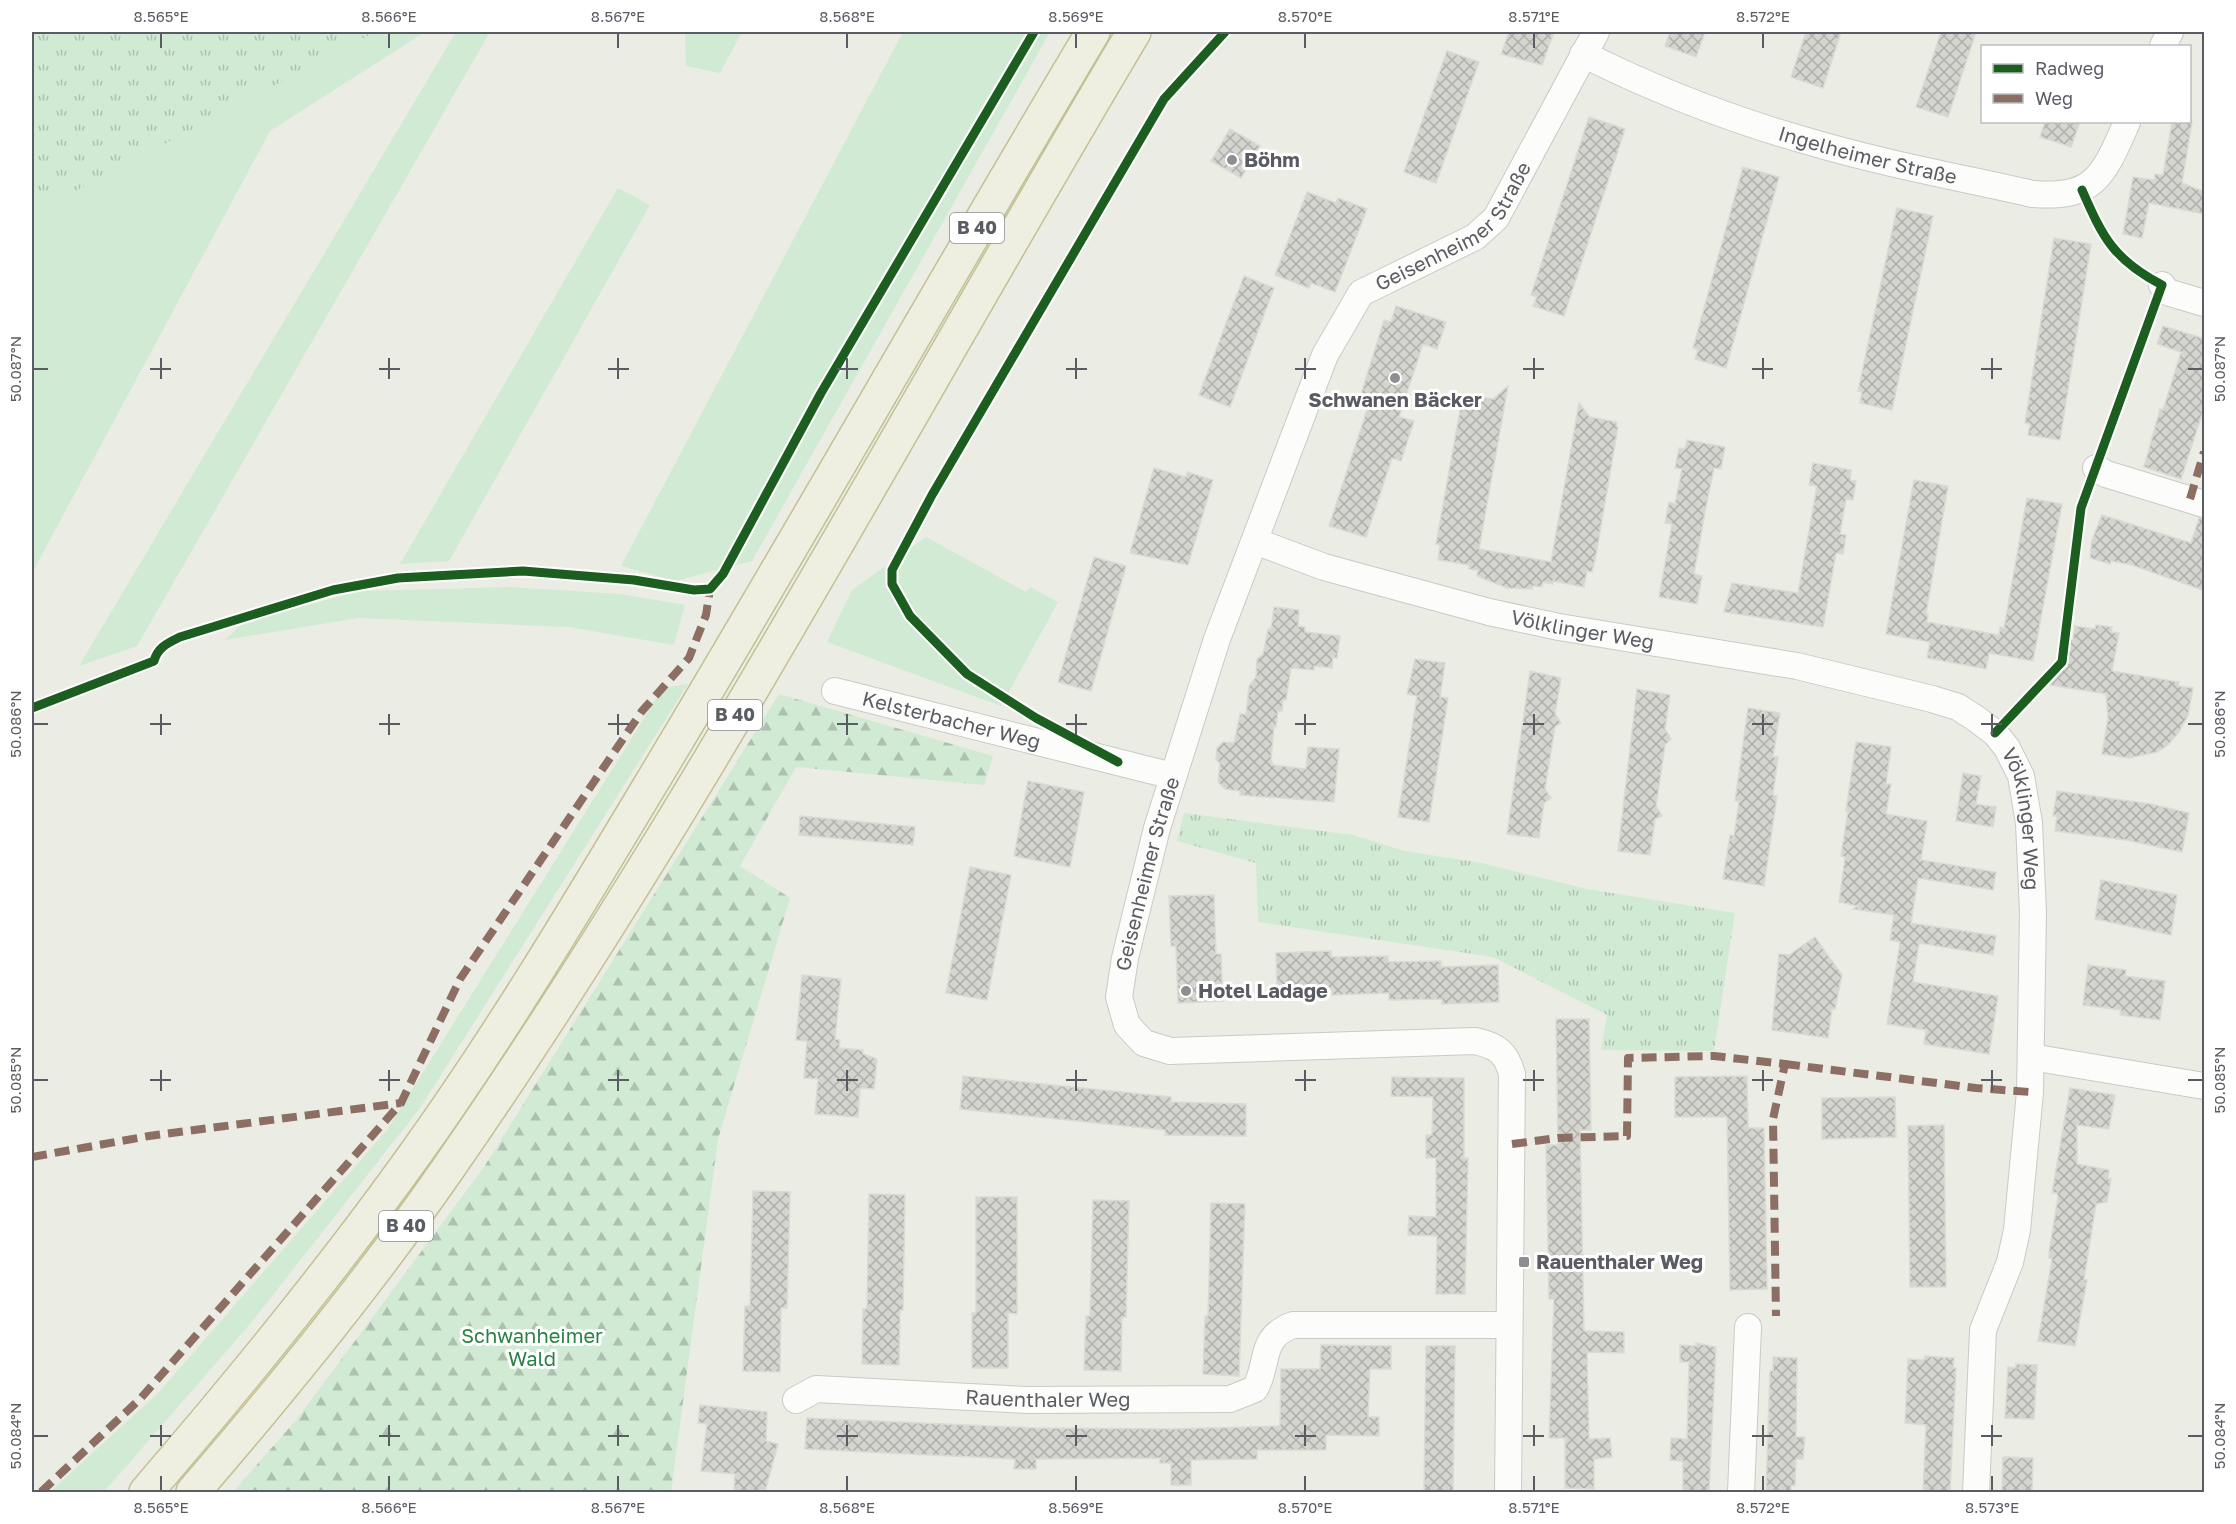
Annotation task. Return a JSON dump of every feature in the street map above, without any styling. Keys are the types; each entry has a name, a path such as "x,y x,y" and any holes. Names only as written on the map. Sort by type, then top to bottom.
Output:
{"highway":[{"name":"B 40","path":"146,1492 242,1380 315,1288 414,1156 499,1030 746,627 1093,32"},
{"name":"B 40","path":"192,1492 269,1404 345,1309 446,1172 529,1049 663,835 859,506 1134,32"}],"street":[{"name":"Geisenheimer Straße","path":"1508,1492 1512,1074 1507,1057 1495,1046 1475,1041 1170,1051 1144,1043 1126,1025 1119,997 1125,957 1173,776 1217,639 1325,355 1361,293 1386,278 1475,237 1496,218 1582,54 1596,32"},
{"name":"Ingelheimer Straße","path":"1582,54 1647,86 1708,110 1808,142 2033,194 2069,195 2091,186 2112,156 2127,123"},
{"path":"2162,285 2167,292 2205,303"},
{"path":"2096,468 2106,474 2205,504"},
{"name":"Völklinger Weg","path":"1255,541 1324,567 1489,612 1559,627 1797,666 1932,699 1958,707 1975,718 1995,733 2007,748 2021,776 2029,823 2033,912 2030,1092 2017,1230 2010,1262 1983,1330 1976,1492"},
{"name":"Kelsterbacher Weg","path":"835,691 1173,776"},
{"path":"2031,1057 2205,1086"},
{"name":"Rauenthaler Weg","path":"796,1400 816,1389 1027,1400 1230,1399 1255,1389 1261,1378 1269,1341 1279,1330 1293,1325 1509,1325"},
{"path":"1740,1492 1748,1327"}],"green space":[{"path":"32,32 375,32 32,214"},
{"path":"50,32 425,32 270,131 32,573 32,57"},
{"path":"456,32 490,32 137,646 79,666"},
{"path":"685,32 742,32 720,73 686,66"},
{"path":"903,32 1050,32 752,561 675,581 621,566"},
{"path":"618,188 650,205 449,561 400,564"},
{"path":"926,537 1026,592 1030,587 1058,602 1001,706 827,642 852,590"},
{"path":"511,587 621,594 685,605 674,645 569,627 358,618 225,640 244,622 360,591"},
{"path":"688,684 420,1108 250,1324 104,1492 50,1492 159,1392 387,1130 663,688"},
{"name":"Schwanheimer Wald","path":"779,694 993,756 984,785 796,767 740,866 790,898 718,1139 671,1492 233,1492 297,1419 484,1167"},
{"path":"1184,813 1353,835 1404,851 1482,863 1587,889 1735,913 1714,1051 1601,1050 1607,1015 1493,957 1258,922 1256,863 1177,841"}],"building":[{"path":"1509,32 1554,32 1542,65 1501,54"},
{"path":"1670,32 1705,32 1696,57 1665,46"},
{"path":"1806,32 1841,32 1823,88 1791,77"},
{"path":"1941,32 1976,32 1948,117 1916,107"},
{"path":"1447,51 1479,62 1436,183 1404,172"},
{"path":"1589,117 1625,129 1564,316 1533,306 1537,297 1531,295"},
{"path":"2192,122 2182,183 2205,192 2205,214 2149,203 2142,238 2123,234 2133,177 2154,180 2155,174 2163,175 2172,123"},
{"path":"2045,123 2080,123 2071,147 2040,137"},
{"path":"1230,129 1260,146 1241,178 1211,161"},
{"path":"1743,167 1779,177 1726,368 1695,359 1698,350 1693,348"},
{"path":"1307,192 1336,203 1338,198 1367,209 1335,292 1311,283 1309,288 1275,275"},
{"path":"1897,208 1933,216 1892,410 1860,403 1862,392 1858,391"},
{"path":"2054,238 2091,244 2060,440 2028,435 2030,424 2025,423"},
{"path":"1244,276 1274,288 1230,407 1199,395"},
{"path":"1396,306 1446,322 1437,349 1423,344 1399,417 1414,421 1401,461 1392,458 1366,537 1329,526 1368,407 1358,404 1384,320 1391,322"},
{"path":"2163,326 2205,339 2205,405 2181,479 2144,467 2160,409 2163,410 2181,352 2157,344"},
{"path":"1508,386 1479,549 1551,562 1579,403 1590,417 1617,422 1596,555 1592,572 1587,571 1584,587 1553,581 1553,584 1543,582 1542,587 1533,586 1532,589 1507,588 1477,576 1478,570 1469,569 1469,565 1438,560 1440,545 1436,544 1462,399 1465,399 1465,395 1493,399"},
{"path":"1687,440 1725,447 1721,469 1714,468 1705,512 1694,574 1702,576 1697,604 1659,597 1672,524 1665,523 1669,502 1675,504 1682,469 1675,468 1679,448 1685,449"},
{"path":"1813,463 1851,470 1850,480 1856,481 1853,500 1846,499 1840,534 1846,535 1843,554 1836,553 1823,627 1724,612 1732,583 1798,593 1817,486 1809,485"},
{"path":"1154,468 1186,477 1187,472 1213,480 1188,565 1130,553"},
{"path":"1914,480 1948,486 1926,614 1928,614 1927,622 1999,635 2000,627 2004,628 2027,498 2062,504 2033,661 1989,653 1986,669 1927,658 1930,642 1886,634"},
{"path":"2102,515 2191,543 2199,518 2205,519 2205,591 2132,565 2111,561 2110,564 2090,558 2092,540"},
{"path":"1094,557 1126,566 1091,691 1058,682"},
{"path":"1274,607 1299,610 1298,626 1305,627 1305,632 1340,636 1337,658 1333,657 1332,668 1314,666 1314,670 1291,668 1286,700 1283,700 1282,711 1278,711 1276,727 1274,727 1271,760 1273,765 1306,769 1308,747 1339,749 1334,802 1240,795 1240,791 1225,789 1218,782 1220,764 1216,759 1217,748 1223,742 1234,743 1240,714 1246,714 1249,686 1256,677 1257,659 1263,654 1268,629 1271,629"},
{"path":"2096,625 2112,627 2111,632 2119,633 2112,671 2179,682 2178,686 2193,688 2188,715 2179,732 2169,744 2157,752 2129,758 2102,754 2108,718 2106,694 2050,685 2066,666 2069,639 2073,640 2075,626 2095,629"},
{"path":"1415,659 1445,663 1440,697 1448,698 1429,822 1398,817 1417,696 1407,694"},
{"path":"1530,671 1561,678 1555,714 1561,723 1555,727 1545,789 1551,798 1544,803 1539,838 1507,834"},
{"path":"1637,689 1670,695 1665,729 1671,739 1665,745 1656,806 1662,816 1655,819 1650,855 1618,851"},
{"path":"1748,708 1780,713 1773,757 1778,757 1773,795 1777,796 1764,886 1723,879 1730,835 1734,836 1739,801 1735,801"},
{"path":"1856,742 1891,747 1886,784 1891,784 1886,814 1927,821 1921,860 1996,872 1993,890 1918,878 1911,923 1996,936 1993,955 1919,943 1913,982 1998,996 1989,1054 1924,1044 1926,1030 1887,1024 1900,942 1890,940 1894,915 1853,909 1857,906 1839,902 1845,857 1841,856"},
{"path":"1963,773 1981,776 1976,804 1996,807 1993,827 1956,821"},
{"path":"1028,781 1084,792 1070,867 1014,856"},
{"path":"2057,791 2151,804 2189,813 2182,852 2126,840 2055,831 2057,816 2053,816"},
{"path":"800,816 915,827 913,845 799,835"},
{"path":"970,867 1011,875 987,1000 946,993"},
{"path":"2101,880 2177,895 2171,935 2095,919"},
{"path":"1214,895 1216,954 1221,954 1223,1001 1178,1003 1176,946 1171,946 1169,896"},
{"path":"1815,937 1842,975 1835,1009 1832,1009 1828,1038 1772,1030 1779,954 1789,955"},
{"path":"1331,951 1331,957 1388,956 1388,962 1441,961 1441,967 1498,965 1499,1002 1442,1004 1442,999 1389,1000 1389,993 1332,995 1332,989 1277,991 1276,953"},
{"path":"2088,965 2126,970 2125,976 2165,981 2160,1020 2120,1015 2121,1010 2083,1005"},
{"path":"802,975 841,979 835,1039 840,1040 839,1048 863,1050 863,1054 877,1059 874,1089 860,1088 858,1117 815,1114 818,1079 804,1078 807,1041 796,1040"},
{"path":"1556,1019 1589,1019 1591,1130 1580,1130 1584,1331 1624,1332 1624,1353 1587,1352 1589,1439 1610,1438 1612,1457 1594,1459 1594,1489 1565,1488 1565,1438 1549,1438 1554,1299 1549,1299 1546,1145 1558,1145"},
{"path":"963,1076 1171,1097 1171,1102 1246,1104 1246,1136 1165,1135 1165,1130 960,1109"},
{"path":"1747,1076 1748,1128 1764,1128 1767,1289 1730,1290 1727,1117 1675,1117 1675,1077"},
{"path":"1392,1077 1464,1078 1464,1158 1468,1158 1465,1294 1436,1294 1437,1236 1408,1235 1409,1216 1436,1217 1436,1158 1426,1158 1426,1135 1432,1135 1433,1097 1391,1096"},
{"path":"2070,1088 2115,1095 2109,1129 2077,1125 2077,1164 2109,1170 2108,1179 2111,1179 2107,1202 2096,1204 2084,1280 2087,1280 2075,1346 2038,1341 2052,1259 2049,1258 2049,1252 2058,1197 2057,1193 2052,1193"},
{"path":"1895,1097 1896,1137 1822,1139 1822,1098"},
{"path":"1944,1125 1946,1287 1910,1287 1908,1126"},
{"path":"753,1191 790,1192 787,1308 781,1308 780,1372 743,1371 745,1306 750,1306"},
{"path":"869,1194 905,1195 903,1310 900,1310 899,1365 862,1364 863,1309 867,1309"},
{"path":"976,1197 1017,1197 1017,1314 1008,1313 1008,1368 972,1368 972,1313 976,1313"},
{"path":"1093,1200 1129,1201 1126,1317 1122,1317 1121,1371 1084,1370 1086,1316 1090,1316"},
{"path":"1211,1203 1245,1204 1239,1376 1203,1374 1205,1316 1208,1316"},
{"path":"1696,1343 1716,1347 1709,1492 1683,1492 1683,1461 1670,1460 1671,1438 1687,1439 1689,1362 1680,1362 1680,1345 1696,1346"},
{"path":"1321,1345 1391,1346 1391,1369 1370,1369 1368,1417 1379,1417 1379,1436 1326,1435 1326,1450 1257,1450 1257,1459 1191,1460 1191,1485 1171,1485 1171,1463 1160,1463 1160,1458 1036,1459 1036,1469 1014,1469 1015,1459 805,1449 807,1418 1037,1428 1173,1429 1280,1426 1281,1369 1320,1369"},
{"path":"1426,1346 1455,1346 1453,1492 1424,1492"},
{"path":"1925,1356 1954,1358 1953,1368 1956,1368 1950,1492 1923,1492 1926,1425 1905,1423 1908,1359 1924,1360"},
{"path":"1773,1357 1797,1358 1796,1437 1805,1437 1803,1459 1796,1459 1795,1486 1791,1485 1791,1492 1766,1492 1770,1371 1773,1371"},
{"path":"2016,1364 2037,1365 2034,1419 2005,1418 2008,1367 2016,1368"},
{"path":"700,1405 767,1412 766,1441 778,1444 765,1492 734,1491 735,1474 701,1471 707,1424 698,1423"},
{"path":"2003,1457 2033,1458 2032,1492 2002,1492"}],"marked path":[{"path":"2190,499 2204,452"},
{"path":"41,1492 140,1399 401,1103 460,979 642,711 689,658 706,615 710,589"},
{"path":"1512,1144 1558,1138 1627,1136 1628,1058 1714,1056 1785,1064 1773,1119 1776,1316"},
{"path":"1785,1064 1976,1088 2030,1092"},
{"path":"32,1157 149,1136 401,1103"}],"cycle path":[{"path":"32,708 154,661 161,649 180,637 333,590 398,578 523,571 634,580 694,590 710,589 723,574 821,393 1034,32"},
{"path":"1118,762 1036,718 967,674 910,616 892,584 892,570 932,495 1164,99 1225,32"},
{"path":"1995,733 2062,662 2081,508 2162,285 2121,257 2104,235 2082,190"}],"place":[{"name":"Böhm","path":"1232,160"},
{"name":"Schwanen Bäcker","path":"1395,378"},
{"name":"Hotel Ladage","path":"1186,991"},
{"name":"Rauenthaler Weg","path":"1524,1262"}]}
